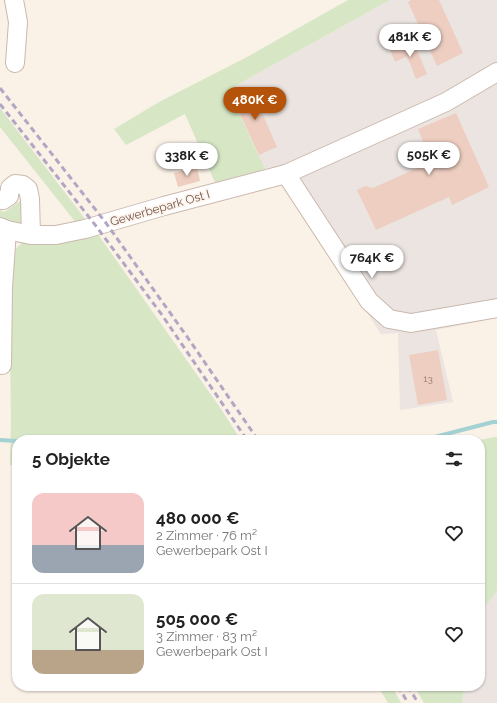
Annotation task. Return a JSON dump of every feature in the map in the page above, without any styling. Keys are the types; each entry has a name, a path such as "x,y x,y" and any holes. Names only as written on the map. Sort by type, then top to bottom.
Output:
{"street":[{"path":"14,0 18,22 15,63"},
{"name":"Gewerbepark Ost I","path":"3,228 31,235 56,235 85,229 164,206 286,174 446,102 497,72"},
{"path":"286,174 369,301 389,319 411,323 497,308"},
{"path":"0,200 3,200 9,196 10,188 15,184 23,185 28,190 31,235"},
{"path":"2,365 3,228"}],"shaded area":[{"path":"390,0 497,0 497,318 436,330 453,402 400,410 398,333 381,334 271,167 265,169 228,90"},
{"path":"497,591 497,703 462,703 463,691 485,691 485,607"}],"green space":[{"path":"348,0 390,0 228,90 265,169 216,185 185,114 126,145 114,129 159,102 247,57"},
{"path":"0,108 86,220 77,224 0,127"},
{"path":"22,200 26,218 19,225 0,221 0,210 4,212"},
{"path":"97,233 238,435 12,435 12,465 10,465 11,419 9,279 12,252 23,242 56,245"},
{"path":"497,437 497,591 485,607 485,439"},
{"path":"381,691 395,691 401,703 388,703"},
{"path":"417,691 463,691 462,703 424,703"}],"building":[{"path":"411,0 439,0 463,53 437,66 408,2"},
{"path":"413,40 427,74 416,79 407,56 395,62 390,50"},
{"path":"251,88 277,147 259,155 232,97"},
{"path":"456,113 489,187 452,205 449,197 376,230 357,190 365,186 373,188 431,162 418,129"},
{"path":"197,167 200,181 178,187 174,173"},
{"path":"438,350 447,400 418,405 409,355"}],"waterway":[{"path":"442,435 497,422"},
{"path":"0,440 12,441"}],"railway":[{"path":"0,88 106,223 255,435"},
{"path":"0,104 96,226 162,315 244,435"},
{"path":"401,691 408,703"},
{"path":"411,691 418,703"}]}
